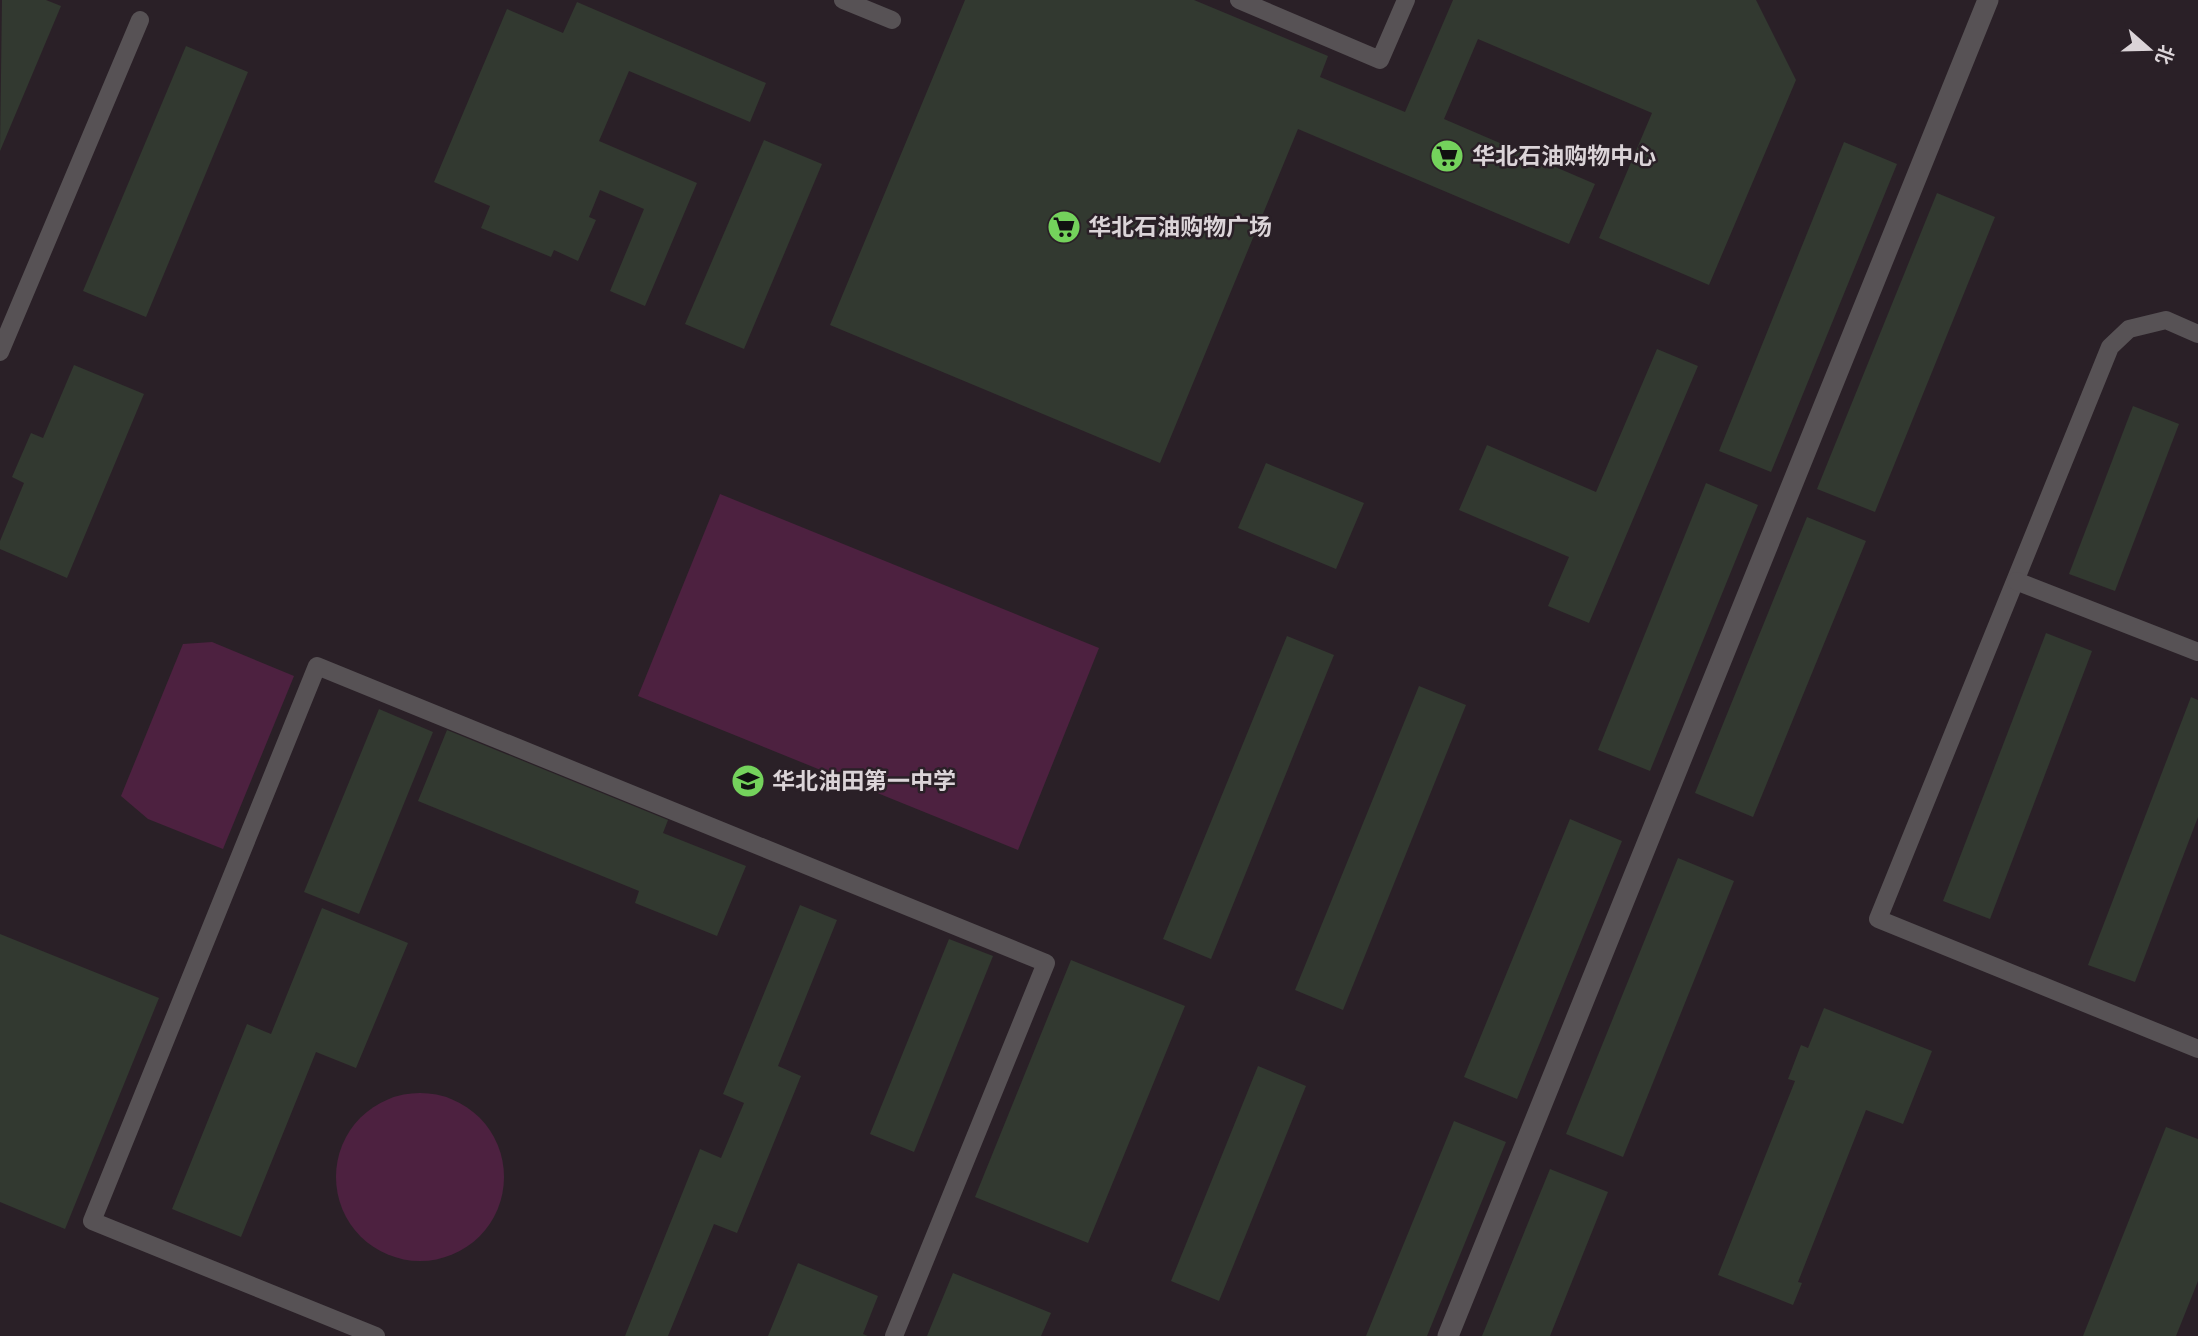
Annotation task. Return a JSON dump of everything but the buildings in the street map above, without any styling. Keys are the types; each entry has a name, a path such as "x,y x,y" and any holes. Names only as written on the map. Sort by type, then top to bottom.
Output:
{"street":[{"path":"1448,1336 1988,0"}],"lane":[{"path":"843,0 892,20"},
{"path":"1238,0 1380,60 1406,0"},
{"path":"0,352 140,20"},
{"path":"2198,334 2166,320 2129,329 2110,347 1878,919 2198,1049"},
{"path":"2016,581 2198,652"},
{"path":"376,1336 348,1331 92,1221 317,666 1046,962 894,1336"}],"shaded area":[{"path":"720,494 1099,648 1018,850 638,696"},
{"path":"212,642 294,676 223,849 148,819 121,796 183,644"},
{"path":"420,1093 452,1100 467,1107 479,1118 490,1130 497,1145 504,1177 497,1209 490,1224 479,1236 467,1247 452,1254 420,1261 388,1254 373,1247 361,1236 350,1224 343,1209 336,1177 343,1145 350,1130 361,1118 373,1107 388,1100"}],"place":[{"name":"华北石油购物中心","path":"1447,156"},
{"name":"华北石油购物广场","path":"1064,227"},
{"name":"华北油田第一中学","path":"748,781"}]}
